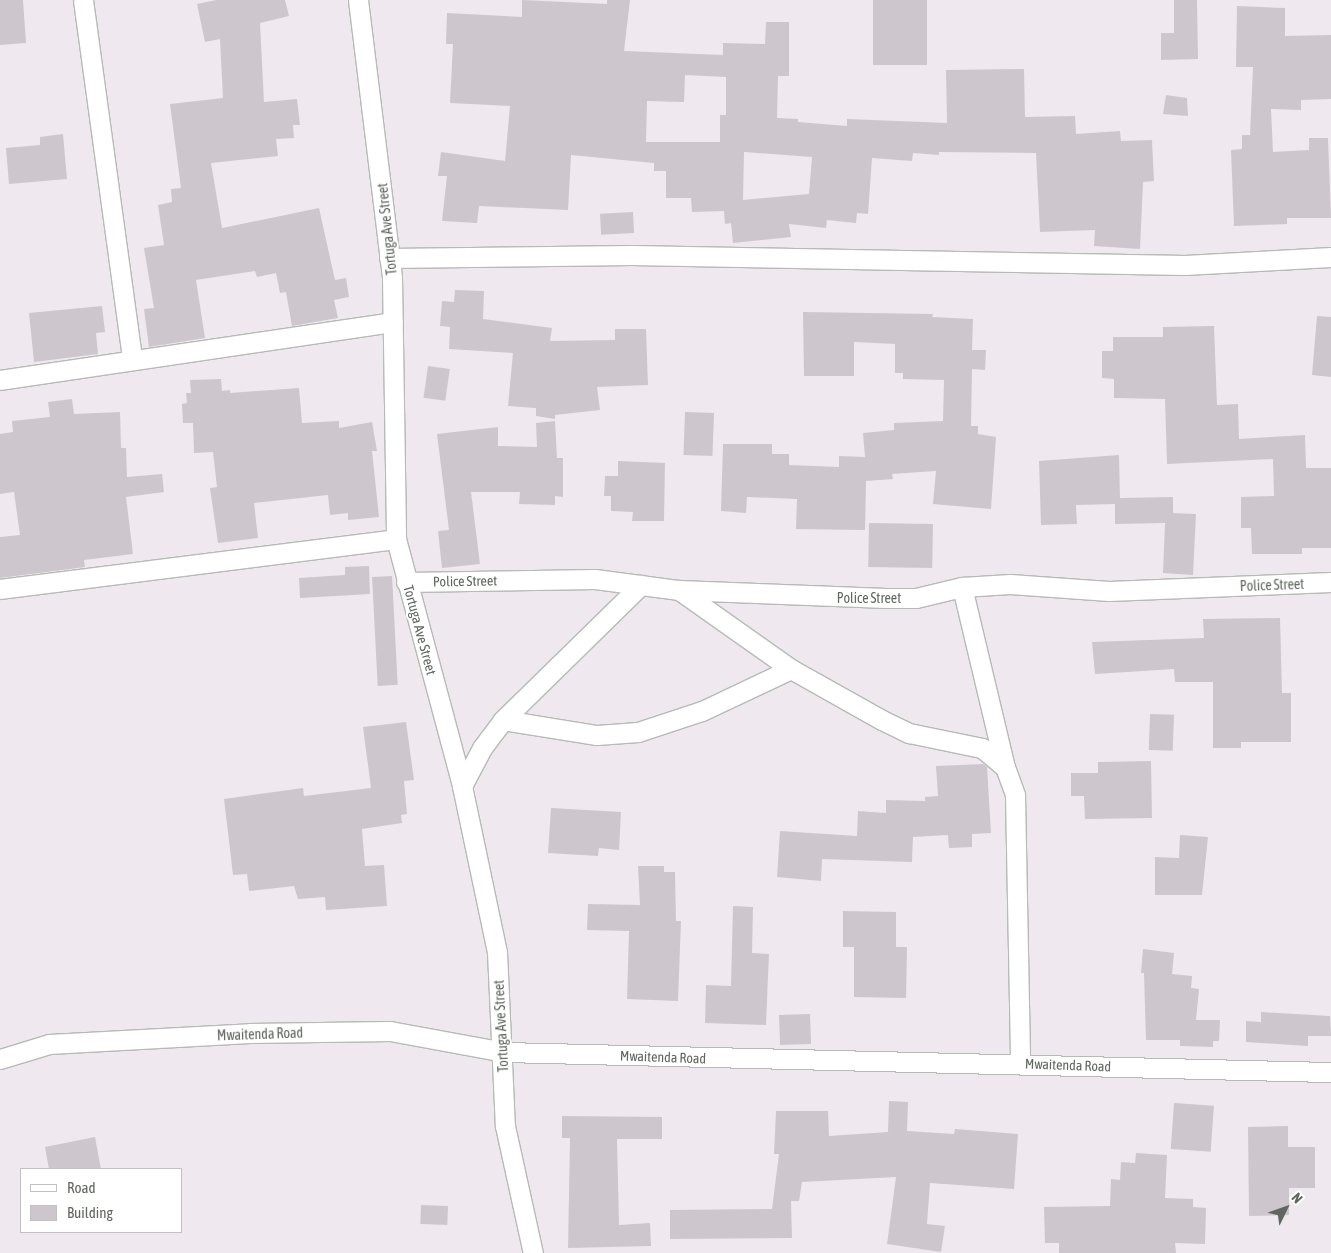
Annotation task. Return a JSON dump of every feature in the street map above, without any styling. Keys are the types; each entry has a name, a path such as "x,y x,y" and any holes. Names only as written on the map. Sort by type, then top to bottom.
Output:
{"street":[{"path":"82,0 132,360"},
{"name":"Tortuga Ave Street","path":"358,0 380,156 389,258 393,322 396,539 462,786 497,952 504,1052 505,1126 533,1253"},
{"path":"389,258 631,255 1185,265 1331,257"},
{"path":"0,380 393,322"},
{"path":"0,589 396,539"},
{"name":"Police Street","path":"406,582 595,579 679,590 886,598 916,598 962,587 1010,584 1109,591 1331,582"},
{"path":"462,786 482,748 503,720 640,585"},
{"path":"962,587 1005,767 1015,795 1020,1064"},
{"path":"679,590 791,669 909,733 982,748 1005,767"},
{"path":"503,720 597,735 638,732 702,710 791,669"},
{"name":"Mwaitenda Road","path":"0,1059 49,1044 250,1033 380,1031 504,1052 1331,1072"}],"building":[{"path":"0,0 23,0 26,43 0,45"},
{"path":"216,0 285,0 289,16 260,23 264,102 297,99 300,125 293,125 294,138 276,139 278,156 211,163 222,228 319,208 335,280 346,278 349,297 334,300 338,318 292,326 286,292 280,293 276,273 257,277 255,271 196,280 205,338 149,347 144,309 154,308 144,248 164,245 158,205 172,202 171,189 181,188 170,104 223,98 220,39 205,42 197,4"},
{"path":"522,0 607,4 607,0 630,0 624,51 723,55 723,43 765,44 766,22 789,22 789,76 778,76 777,118 798,119 798,122 847,126 847,119 947,123 946,70 1024,69 1025,117 1075,116 1076,134 1120,131 1121,141 1152,140 1154,181 1143,182 1140,249 1094,246 1095,230 1040,232 1036,153 939,152 939,155 913,153 912,161 872,158 868,214 857,213 856,223 827,220 826,228 789,224 791,237 733,243 731,223 725,224 724,211 692,212 691,198 666,198 666,171 654,171 654,163 571,155 568,210 479,206 477,223 442,221 447,176 438,176 441,152 505,161 510,106 450,103 453,44 446,44 447,13 522,17","holes":["685,75 726,77 726,115 720,115 720,142 646,142 647,101 684,102","744,152 812,157 809,194 743,200"]},
{"path":"873,0 927,0 927,65 873,65"},
{"path":"1174,0 1197,0 1198,59 1161,60 1161,33 1174,33"},
{"path":"1237,6 1285,8 1285,36 1331,35 1331,99 1301,100 1301,110 1271,109 1273,152 1309,150 1309,138 1328,138 1331,218 1287,218 1287,224 1234,226 1231,150 1242,149 1242,135 1250,135 1253,67 1236,67"},
{"path":"1166,95 1187,98 1188,116 1163,114"},
{"path":"63,134 67,179 9,184 6,148 40,145 40,137"},
{"path":"633,212 634,233 601,235 600,214"},
{"path":"455,290 484,291 483,319 552,328 550,341 615,340 615,329 646,329 648,385 597,387 600,410 555,415 555,419 536,416 536,408 508,406 513,353 449,349 450,327 440,326 442,301 454,302"},
{"path":"102,306 105,332 96,333 98,354 34,362 29,313"},
{"path":"803,312 933,314 932,317 973,319 972,350 986,350 985,370 972,369 971,426 978,426 978,434 996,437 991,509 933,504 936,471 892,474 893,479 866,481 865,530 796,529 797,499 747,497 746,513 721,511 723,444 772,444 772,454 789,454 789,465 839,467 839,456 865,457 863,433 894,430 894,423 943,421 944,380 903,379 903,373 895,373 895,344 854,342 854,376 804,376"},
{"path":"1317,316 1331,317 1331,377 1312,375"},
{"path":"1214,326 1217,405 1238,404 1239,439 1305,435 1306,468 1331,468 1331,548 1302,548 1302,554 1252,554 1251,528 1241,528 1241,497 1274,496 1273,459 1167,464 1165,399 1114,398 1114,379 1102,378 1102,351 1113,351 1113,337 1163,337 1163,327"},
{"path":"428,366 450,369 445,401 424,398"},
{"path":"221,379 222,391 230,390 230,393 299,388 302,423 339,421 339,428 372,422 377,451 372,451 379,517 348,520 348,513 330,515 328,495 254,503 258,538 218,543 210,488 217,487 213,452 194,453 193,423 183,423 182,404 187,403 186,393 191,393 190,380"},
{"path":"72,399 74,414 120,412 121,448 126,448 127,477 162,474 164,492 126,497 133,554 84,560 85,567 0,578 0,537 20,535 14,492 0,494 0,434 13,432 12,421 50,417 48,402"},
{"path":"685,412 714,413 712,456 683,455"},
{"path":"555,421 557,458 563,458 563,497 555,496 555,505 519,504 520,492 471,492 480,564 442,568 438,531 449,530 437,434 498,427 498,446 537,447 536,423"},
{"path":"1119,455 1120,498 1173,497 1173,513 1196,514 1193,575 1163,573 1165,523 1115,524 1115,504 1076,505 1077,524 1041,525 1039,461"},
{"path":"618,461 665,463 664,521 632,521 633,512 611,511 611,496 604,496 605,476 618,476"},
{"path":"869,523 933,524 932,568 868,567"},
{"path":"369,566 370,594 300,598 299,578 345,575 345,567"},
{"path":"392,576 398,685 378,686 372,577"},
{"path":"1280,618 1282,693 1291,693 1291,742 1241,742 1241,748 1213,748 1213,682 1175,682 1174,669 1095,674 1092,642 1204,638 1203,619"},
{"path":"1150,714 1174,715 1173,751 1149,750"},
{"path":"406,722 414,780 404,781 407,814 401,815 402,823 362,829 365,866 384,865 387,906 326,910 325,897 298,899 294,886 249,891 247,874 233,875 224,799 303,788 304,796 371,788 363,727"},
{"path":"1151,761 1152,818 1085,819 1084,796 1071,796 1071,773 1098,773 1098,762"},
{"path":"983,764 987,767 991,833 972,834 972,847 949,848 948,835 913,837 912,862 822,859 821,881 777,877 780,831 857,836 858,811 886,813 886,800 925,801 925,797 938,796 936,766"},
{"path":"551,808 621,812 619,850 599,848 598,856 548,853"},
{"path":"1180,835 1208,837 1202,895 1155,895 1155,857 1179,858"},
{"path":"638,866 664,866 664,872 675,872 676,921 681,921 678,1001 627,999 629,931 587,930 588,904 640,905"},
{"path":"733,906 753,907 752,953 769,954 766,1025 705,1023 706,985 731,986"},
{"path":"843,911 896,912 896,947 907,947 906,998 854,997 854,947 843,947"},
{"path":"1143,949 1174,953 1172,974 1192,976 1191,988 1199,989 1196,1020 1220,1020 1219,1041 1213,1041 1213,1047 1180,1046 1180,1040 1146,1040 1144,973 1141,973"},
{"path":"1261,1012 1330,1016 1331,1036 1308,1036 1308,1046 1246,1042 1246,1021 1261,1022"},
{"path":"810,1014 811,1044 780,1045 779,1015"},
{"path":"889,1101 908,1102 907,1131 954,1134 955,1129 1018,1134 1014,1189 930,1183 927,1224 945,1226 941,1252 887,1244 896,1177 802,1182 799,1201 791,1201 792,1238 670,1239 670,1210 772,1209 779,1154 774,1154 776,1111 828,1111 829,1136 888,1132"},
{"path":"1174,1103 1214,1106 1211,1152 1171,1149"},
{"path":"562,1116 662,1117 662,1139 617,1139 619,1225 650,1223 651,1246 568,1248 570,1138 562,1138"},
{"path":"1288,1126 1288,1147 1315,1147 1315,1188 1289,1188 1289,1215 1249,1216 1248,1127"},
{"path":"95,1137 101,1168 49,1168 45,1147"},
{"path":"1136,1153 1167,1155 1165,1198 1193,1199 1193,1207 1206,1208 1205,1244 1175,1243 1176,1253 1059,1253 1059,1243 1045,1243 1044,1207 1110,1206 1111,1179 1120,1180 1121,1162 1135,1163"},
{"path":"421,1205 448,1206 447,1225 420,1224"}]}
